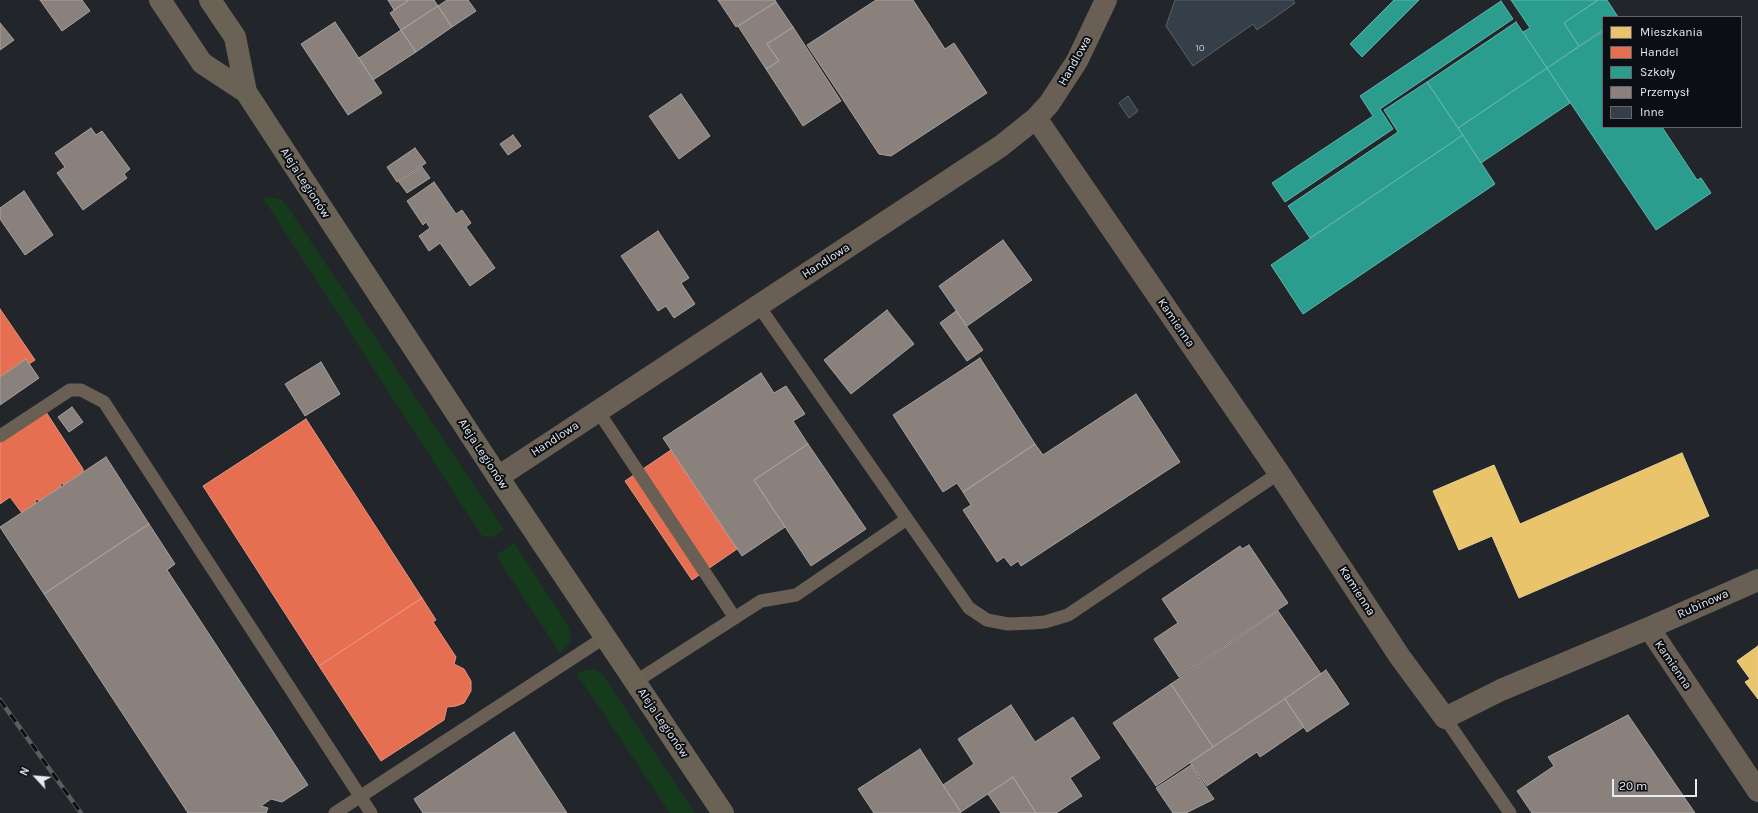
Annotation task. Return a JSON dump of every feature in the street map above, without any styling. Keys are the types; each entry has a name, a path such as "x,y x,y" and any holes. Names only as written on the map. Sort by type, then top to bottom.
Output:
{"main road":[{"name":"Aleja Legionów","path":"160,0 202,64 246,92"},
{"name":"Aleja Legionów","path":"210,0 235,37 246,92 498,477 723,813"}],"street":[{"name":"Handlowa","path":"498,477 1001,146 1036,118 1049,104 1065,82 1077,61 1106,0"},
{"name":"Kamienna","path":"1036,118 1279,473 1400,657 1445,718 1501,690 1648,628 1758,791"},
{"name":"Rubinowa","path":"1648,628 1758,580"}],"lane":[{"path":"758,306 969,608 987,620 1008,624 1045,622 1068,615 1279,473"},
{"path":"0,436 70,390 81,390 92,394 104,402 371,813"},
{"path":"598,411 735,618"},
{"path":"635,682 762,602 796,594 907,519"},
{"path":"335,813 605,637"},
{"path":"1445,718 1510,813"}],"green space":[{"path":"271,197 282,200 287,206 504,530 494,537 482,536 263,198"},
{"path":"514,543 569,627 571,639 568,645 560,653 498,559 499,553"},
{"path":"584,670 595,670 602,674 695,813 670,813 577,674"}],"building: Mieszkania":[{"path":"1682,453 1709,516 1519,598 1492,536 1459,550 1433,491 1494,465 1520,524"},
{"path":"1758,646 1758,699 1745,682 1750,679 1737,661"}],"building: Handel":[{"path":"0,309 35,360 0,383"},
{"path":"46,412 83,469 83,472 64,485 63,483 60,485 61,487 39,501 38,499 35,501 36,503 22,513 10,497 0,504 0,440"},
{"path":"306,419 422,598 319,666 203,486"},
{"path":"671,450 737,549 692,580 625,481"},
{"path":"422,598 436,620 433,622 456,657 454,664 464,669 471,681 471,691 464,703 447,707 444,720 381,761 319,666"}],"building: Szkoły":[{"path":"1394,0 1419,0 1362,57 1350,44"},
{"path":"1511,0 1598,0 1564,23 1579,46 1547,68 1523,32 1530,28"},
{"path":"1598,0 1607,0 1617,16 1602,16 1602,31 1579,46 1564,23"},
{"path":"1501,1 1513,19 1380,109 1393,129 1285,202 1272,183 1373,116 1360,96"},
{"path":"1516,22 1547,68 1458,128 1427,82"},
{"path":"1602,32 1602,128 1663,128 1697,180 1701,178 1711,193 1656,230 1547,68"},
{"path":"1547,68 1570,103 1481,163 1458,128"},
{"path":"1427,82 1463,135 1310,238 1288,206 1398,132 1384,110"},
{"path":"1463,135 1495,184 1303,314 1271,265"}],"building: Przemysł":[{"path":"40,0 82,0 90,11 62,31"},
{"path":"388,0 409,0 394,10"},
{"path":"409,0 434,0 438,6 401,30 390,13"},
{"path":"447,0 468,0 476,11 452,27 438,6"},
{"path":"718,0 775,0 776,2 736,27"},
{"path":"876,0 913,0 945,49 954,43 987,93 891,156 879,154 807,45"},
{"path":"776,2 793,27 767,44 779,61 766,69 738,26"},
{"path":"438,6 452,27 416,52 401,30"},
{"path":"335,22 382,93 348,115 301,44"},
{"path":"0,23 14,40 0,50"},
{"path":"793,27 841,101 803,126 766,69 779,61 767,44"},
{"path":"401,30 416,52 373,80 359,58"},
{"path":"681,94 710,136 679,159 649,116"},
{"path":"91,128 96,135 102,131 130,169 124,174 127,178 83,210 57,173 65,167 55,153"},
{"path":"513,135 521,146 508,155 500,144"},
{"path":"415,148 426,163 397,182 387,167"},
{"path":"422,167 430,178 407,193 399,182"},
{"path":"434,182 456,214 462,210 471,223 466,227 495,268 470,286 440,243 429,251 419,236 430,228 426,222 423,225 407,201"},
{"path":"24,191 53,235 25,255 0,219 0,208"},
{"path":"658,231 689,278 681,283 695,304 674,318 666,306 658,311 621,256"},
{"path":"1003,240 1032,280 967,326 939,286"},
{"path":"887,310 914,344 851,394 824,360"},
{"path":"956,311 983,350 967,361 940,323"},
{"path":"980,358 1035,444 963,492 957,483 943,492 893,415"},
{"path":"26,359 39,378 0,405 0,377"},
{"path":"321,362 340,394 305,416 285,384"},
{"path":"761,373 774,393 786,386 805,414 793,421 808,444 754,480 785,527 742,556 663,438"},
{"path":"1136,394 1180,462 1021,566 1018,561 1011,566 1004,557 997,562 963,510 971,505 963,492 1035,444 1043,455"},
{"path":"72,407 83,422 69,432 58,417"},
{"path":"808,444 866,529 811,566 754,480"},
{"path":"106,457 149,524 44,594 0,527"},
{"path":"149,524 175,564 167,570 308,785 282,802 271,799 261,806 268,808 266,813 188,813 44,594"},
{"path":"1249,545 1288,603 1179,677 1154,639 1178,623 1162,599 1240,546 1242,549"},
{"path":"1278,611 1321,674 1213,747 1171,684"},
{"path":"1326,670 1349,704 1307,732 1285,699"},
{"path":"1171,684 1213,747 1156,786 1113,723"},
{"path":"1285,699 1304,727 1260,757 1257,752 1207,786 1190,762"},
{"path":"1011,705 1035,742 1073,717 1100,758 1070,778 1082,796 1056,813 1036,813 1013,777 961,812 943,785 974,764 958,739"},
{"path":"1628,715 1695,813 1532,813 1517,791 1554,766 1548,757"},
{"path":"514,732 567,813 423,813 414,799"},
{"path":"920,749 961,813 874,813 858,789"},
{"path":"1191,765 1214,799 1186,813 1173,813 1156,788"},
{"path":"1013,777 1036,813 1001,813 988,794"}],"building: Inne":[{"path":"1175,0 1293,0 1295,3 1257,30 1253,24 1193,66 1166,26"},
{"path":"1128,96 1138,111 1129,118 1119,103"}],"railway":[{"path":"0,700 81,813"}]}
